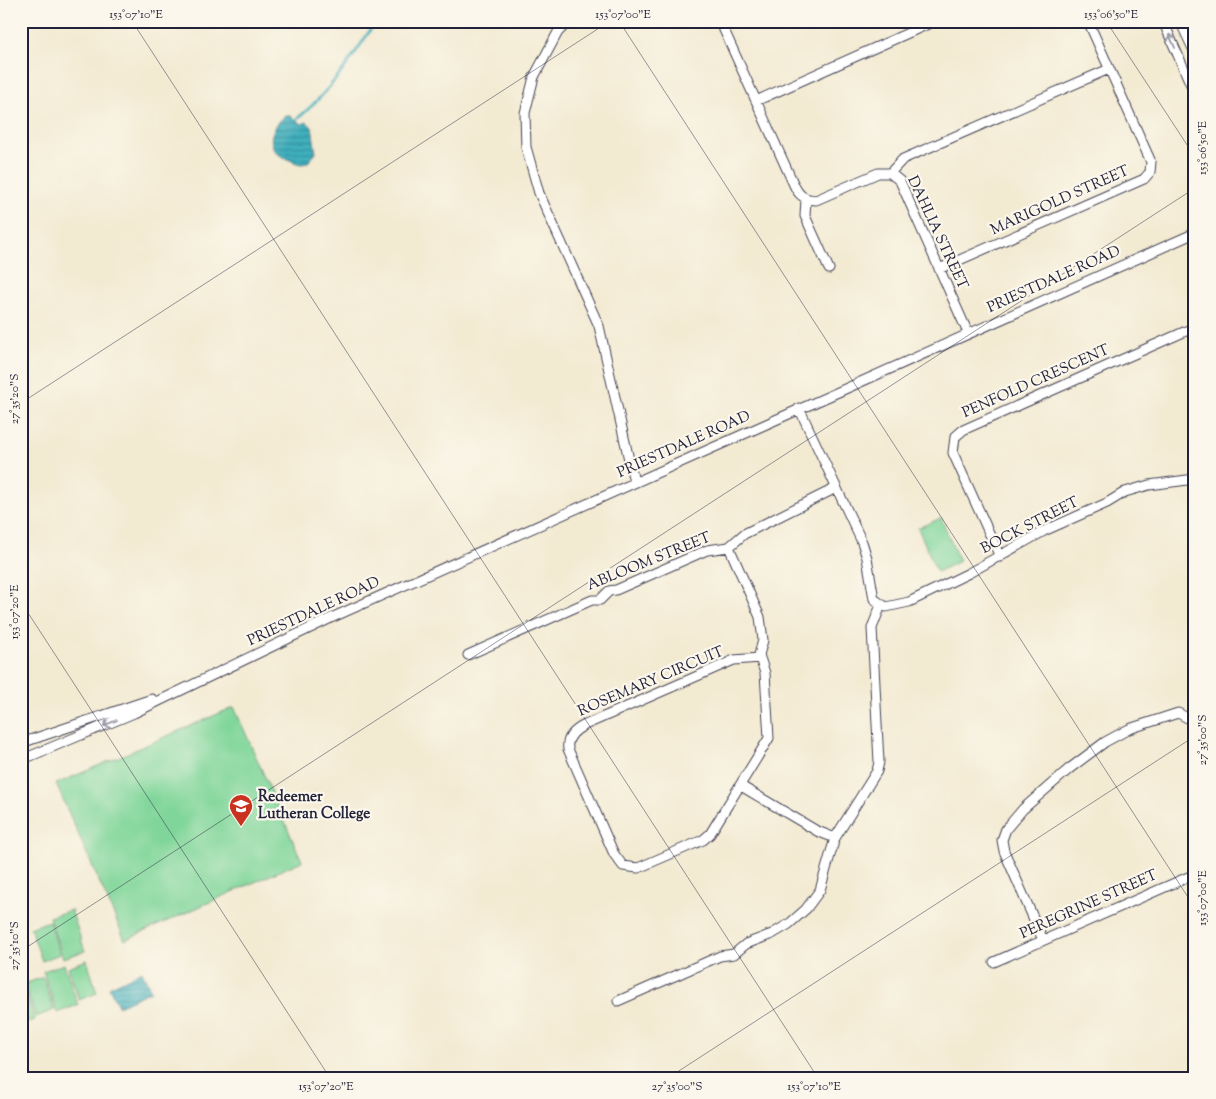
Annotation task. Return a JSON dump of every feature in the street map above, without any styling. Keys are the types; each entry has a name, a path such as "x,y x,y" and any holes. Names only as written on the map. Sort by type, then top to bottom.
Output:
{"street":[{"path":"568,21 558,32 534,77 525,113 526,147 538,193 600,326 634,482"},
{"path":"720,21 798,194 806,199 816,200 878,173 890,173 904,159 1109,69"},
{"path":"756,101 935,21"},
{"name":"MARIGOLD STREET","path":"939,269 1144,178 1150,172 1151,162 1088,21"},
{"path":"1163,21 1195,94"},
{"path":"1180,21 1195,53"},
{"name":"DAHLIA STREET","path":"890,173 900,181 968,333"},
{"path":"806,199 805,216 829,269"},
{"name":"PRIESTDALE ROAD","path":"21,760 134,714 331,618 1195,233"},
{"name":"PENFOLD CRESCENT","path":"1000,557 953,453 955,437 970,427 1195,327"},
{"path":"618,1001 720,956 734,954 746,944 772,934 789,924 806,909 820,890 835,838 877,771 879,762 872,628 881,605 874,599 871,591 870,571 862,542 799,408"},
{"name":"BOCK STREET","path":"881,605 886,607 909,602 1000,557 1044,531 1107,503 1125,492 1149,485 1195,479"},
{"name":"ABLOOM STREET","path":"468,655 592,600 600,600 609,591 616,590 707,550 730,546 744,534 836,488"},
{"name":"ROSEMARY CIRCUIT","path":"730,546 760,617 763,640 760,658 765,673 769,738 710,834 703,840 638,868 631,868 618,861 567,743 574,732 585,725 734,660 760,658"},
{"name":"PRIESTDALE ROAD","path":"21,743 186,687"},
{"path":"1044,940 1004,851 1002,840 1006,829 1023,810 1105,742 1140,724 1165,716 1178,713 1192,720"},
{"path":"741,786 817,831 835,838"},
{"name":"PEREGRINE STREET","path":"994,962 1195,874"},
{"path":"1195,1003 1195,1013"}],"green space":[{"path":"941,518 959,561 937,572 918,528"},
{"path":"234,707 302,861 125,940 56,784"},
{"path":"71,910 85,951 63,958 49,917"},
{"path":"49,921 60,954 42,961 30,928"},
{"path":"87,960 97,993 79,1000 68,967"},
{"path":"64,964 78,1005 57,1013 43,971"},
{"path":"43,977 54,1010 36,1017 24,984"},
{"path":"21,980 35,1020 21,1025"}],"water":[{"path":"285,116 290,116 302,124 307,122 312,127 316,153 306,163 297,163 282,156 273,147 271,141 274,128"},
{"path":"142,971 151,991 118,1006 109,987"}],"waterway":[{"path":"297,119 330,86 350,61 376,21"}],"place":[{"name":"Redeemer Lutheran College","path":"241,827"}]}
